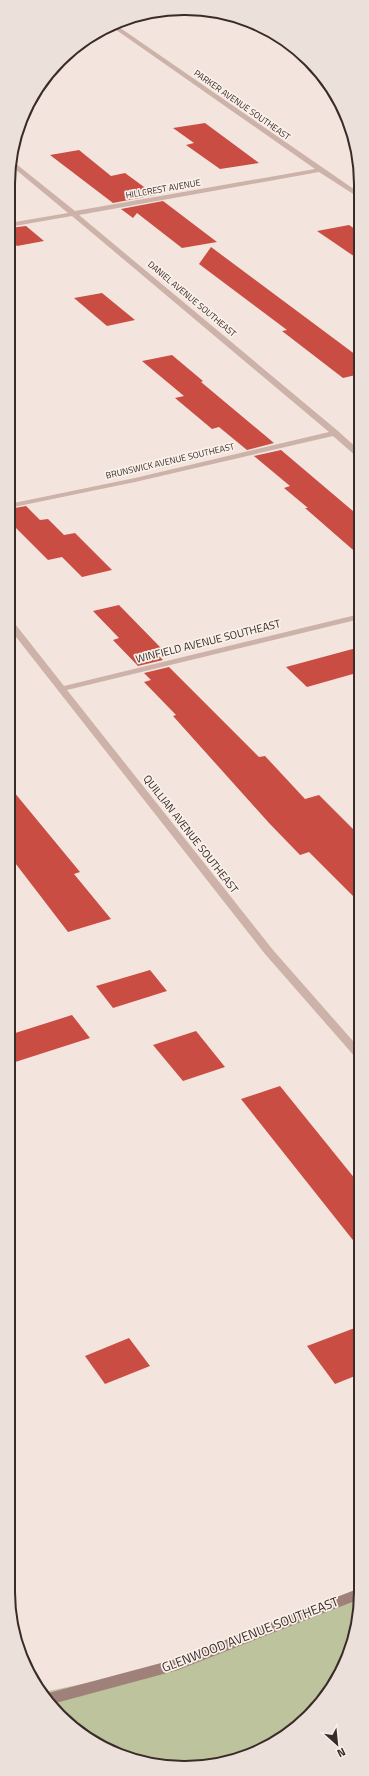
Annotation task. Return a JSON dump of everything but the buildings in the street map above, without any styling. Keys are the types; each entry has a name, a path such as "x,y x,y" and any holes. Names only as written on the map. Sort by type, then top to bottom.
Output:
{"main road":[{"name":"GLENWOOD AVENUE SOUTHEAST","path":"52,1698 178,1664 354,1595"}],"street":[{"name":"PARKER AVENUE SOUTHEAST","path":"118,29 354,192"},
{"name":"DANIEL AVENUE SOUTHEAST","path":"16,166 354,450"},
{"name":"HILLCREST AVENUE","path":"15,224 320,170"},
{"name":"BRUNSWICK AVENUE SOUTHEAST","path":"15,505 135,480 334,433"},
{"name":"WINFIELD AVENUE SOUTHEAST","path":"61,689 354,618"},
{"name":"QUILLIAN AVENUE SOUTHEAST","path":"15,630 268,952 354,1049"}],"green space":[{"path":"354,1598 351,1625 345,1646 337,1666 319,1695 288,1726 259,1744 239,1752 207,1760 173,1761 151,1758 130,1752 110,1744 81,1726 57,1703 48,1691 178,1664"}]}
